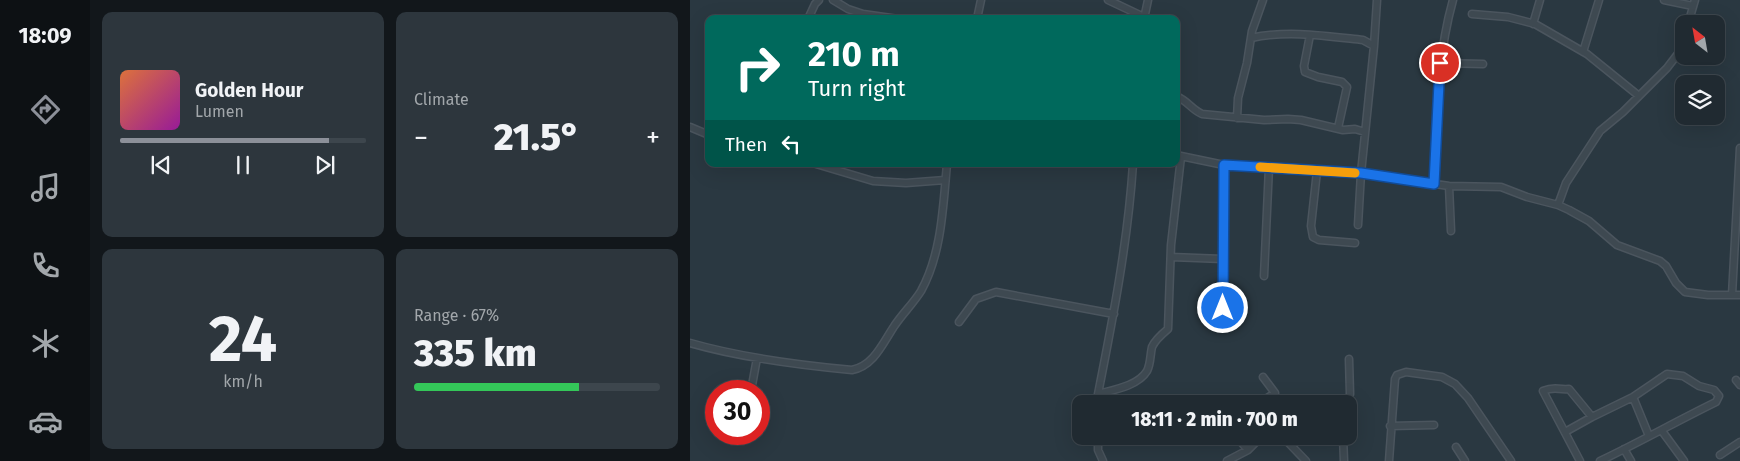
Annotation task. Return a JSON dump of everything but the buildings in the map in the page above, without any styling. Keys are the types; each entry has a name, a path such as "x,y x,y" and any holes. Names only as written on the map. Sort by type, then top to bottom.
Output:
{"street":[{"path":"810,15 819,0"},
{"path":"833,0 848,9 870,15"},
{"path":"978,15 981,0"},
{"path":"1108,0 1138,15"},
{"path":"1145,15 1148,0"},
{"path":"1237,118 1238,98 1251,38 1263,0"},
{"path":"1358,225 1377,0"},
{"path":"1434,184 1440,63 1446,26 1453,0"},
{"path":"1533,24 1540,0"},
{"path":"1583,52 1599,0"},
{"path":"1664,0 1694,3"},
{"path":"1472,14 1508,17 1533,24 1583,52 1639,96"},
{"path":"1251,38 1268,34 1287,33 1363,40 1374,46"},
{"path":"1310,35 1304,66 1305,72 1342,82 1346,87 1338,128"},
{"path":"1558,205 1566,183 1600,131 1623,112 1675,58"},
{"path":"1440,63 1483,64"},
{"path":"1180,97 1187,100 1195,111 1202,114 1264,120 1301,120 1343,130 1355,129 1365,132"},
{"path":"690,127 705,133"},
{"path":"1732,295 1740,148"},
{"path":"1180,156 1224,165 1361,173 1449,186 1501,187 1558,205 1589,222 1617,245 1660,261 1666,266 1676,283 1685,292 1708,295 1740,295"},
{"path":"1223,308 1224,165"},
{"path":"826,167 873,181 906,183 945,180"},
{"path":"690,343 757,358 852,370 865,366 875,357 895,324 920,294 926,282 936,252 947,167"},
{"path":"1133,167 1131,197 1114,314 1098,394 1133,383 1147,372 1152,348 1159,337 1168,329 1177,167"},
{"path":"1264,276 1269,167"},
{"path":"1316,171 1311,226 1313,237 1319,240 1355,243"},
{"path":"1449,186 1451,231"},
{"path":"1171,257 1223,259"},
{"path":"959,322 976,299 996,292 1114,314"},
{"path":"753,380 757,358"},
{"path":"1349,359 1350,395"},
{"path":"1389,461 1390,426 1395,379 1397,375 1406,372 1442,377 1455,384 1468,398 1511,461"},
{"path":"1565,432 1632,397 1668,374 1683,376 1699,386 1714,390 1718,394 1716,402 1600,461"},
{"path":"1263,377 1275,394 1273,395"},
{"path":"1580,461 1543,391 1553,387 1562,390 1569,389 1592,417"},
{"path":"1632,397 1649,436"},
{"path":"1390,426 1434,426"},
{"path":"1662,431 1684,461"},
{"path":"1720,455 1740,442"},
{"path":"1098,445 1103,461"},
{"path":"1244,445 1248,450"},
{"path":"1227,461 1248,450 1253,445"},
{"path":"1291,445 1306,461"},
{"path":"1343,445 1344,461"},
{"path":"1456,447 1465,461"},
{"path":"1624,449 1631,461"}],"slow traffic":[{"path":"1260,167 1355,173"}],"route":[{"path":"1223,308 1224,165 1361,173 1434,184 1440,63"}]}
